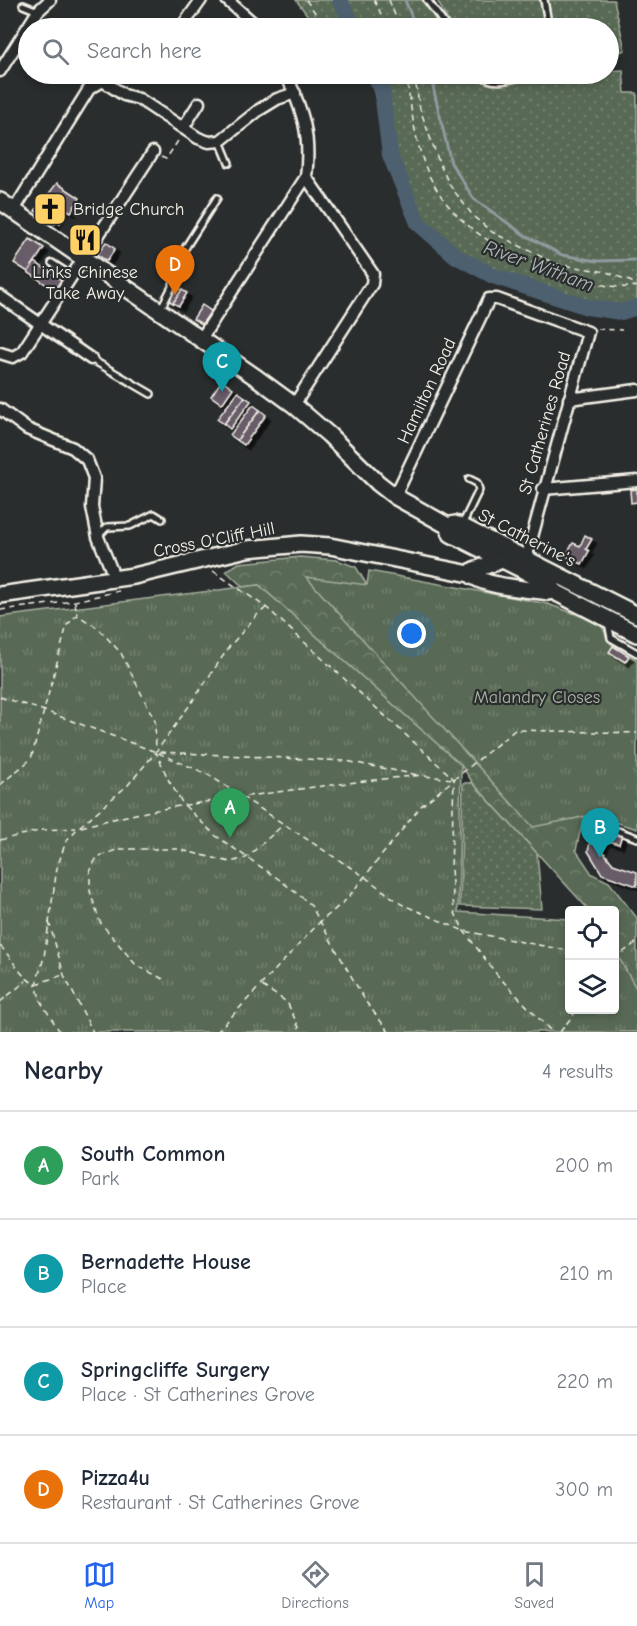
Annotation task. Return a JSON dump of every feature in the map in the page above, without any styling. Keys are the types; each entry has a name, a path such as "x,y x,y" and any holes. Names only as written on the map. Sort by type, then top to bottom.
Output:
{"main road":[{"path":"0,201 294,405 396,497 454,526"},
{"name":"St Catherine's","path":"637,615 523,557 454,526 451,534 551,586 554,591 607,620 637,634"},
{"path":"465,573 470,559 467,543"},
{"name":"Cross O'Cliff Hill","path":"0,595 115,579 247,549 279,546 330,546 465,573"},
{"path":"465,573 503,560 523,557"},
{"name":"St Catherine's","path":"465,573 476,579 505,585 554,591"}],"street":[{"path":"34,18 50,0"},
{"path":"188,18 201,0"},
{"path":"227,0 248,18"},
{"path":"0,71 18,43"},
{"path":"14,210 87,94 96,84"},
{"path":"111,84 124,95 139,99 198,138 209,142 220,141 259,110 277,99 295,93"},
{"path":"201,339 306,177 309,154 306,122 291,84"},
{"path":"184,129 200,103"},
{"path":"0,353 14,357 22,352 153,152"},
{"path":"294,405 372,284 373,274 306,177"},
{"path":"0,296 91,359"},
{"name":"Hamilton Road","path":"396,497 489,299 497,299 588,332"},
{"name":"St Catherines Road","path":"523,557 588,332"},
{"path":"569,399 637,390"},
{"path":"0,409 27,429 73,448 87,460 94,478 92,507 98,537 115,579"},
{"path":"543,489 637,481"}],"lane":[{"path":"427,0 440,18"},
{"path":"544,0 547,18"},
{"path":"23,5 38,11"},
{"path":"220,141 229,163"},
{"path":"159,312 173,285 180,256 217,198"},
{"path":"52,263 72,276"},
{"path":"91,359 151,394"},
{"path":"454,526 479,490 477,483 469,479"},
{"path":"98,537 107,527 130,526 154,514 162,519"},
{"path":"607,620 611,638 637,653"},
{"path":"618,831 637,838"}],"path":[{"path":"306,0 319,18"},
{"path":"374,0 383,18"},
{"path":"389,0 396,18"},
{"path":"408,84 416,134 425,166 443,200 467,225 497,247 542,267 608,285 627,288 637,285"},
{"path":"416,84 420,109 440,165 452,187 474,217 492,232 546,260 570,268 607,272 637,285"},
{"path":"153,152 166,159 184,129"},
{"path":"52,236 68,210"},
{"path":"588,332 600,329 622,330"},
{"path":"197,561 267,608 454,779 451,869 454,911 464,931 498,976 552,1032"},
{"path":"75,601 77,615"},
{"path":"60,1032 41,1002 36,984 44,957 57,868 66,841 129,785 156,752 228,647 257,615 267,608"},
{"path":"0,785 31,759 67,625 77,615"},
{"path":"77,615 98,628 121,653 155,721 156,752 168,782 183,804 216,836 280,880 310,904 366,1002 388,1032"},
{"path":"0,697 156,752 207,774 365,877 401,904 464,931 565,950"},
{"path":"217,1032 320,922 346,900 421,806 515,730 637,733"},
{"path":"156,752 346,761 454,779"},
{"path":"0,840 43,830 78,828 129,814 183,804 422,775"},
{"path":"163,979 136,965 100,922 90,891 90,872 97,857 119,849 177,849 230,862 246,858 284,824"},
{"path":"48,919 64,975 93,1032"},
{"path":"619,956 637,942"},
{"path":"0,946 8,953 27,980 36,984 64,975"},
{"path":"0,1002 27,980"},
{"path":"261,985 287,1002 301,1032"},
{"path":"560,1032 574,1014"}],"green space":[{"path":"296,0 425,0 436,18 310,18"},
{"path":"437,0 614,0 618,18 447,18"},
{"path":"619,23 625,50 619,52"},
{"path":"619,70 623,70 625,93 637,93 637,307 621,312 587,307 493,276 456,256 418,223 390,155 382,91 373,84 619,84"},
{"path":"300,557 337,560 356,567 367,585 572,819 586,816 576,850 592,874 609,882 637,918 637,990 619,958 619,906 585,906 473,783 461,765 259,585 243,587 226,571 239,563"},
{"name":"Malandry Closes","path":"369,571 548,604 600,623 611,644 637,660 637,829 592,815 533,827 306,577 367,585"},
{"path":"259,585 461,765 458,912 565,919 565,1014 619,1014 619,958 637,990 637,1032 0,1032 0,617"},
{"path":"463,783 473,783 537,853 542,909 460,906"}],"building":[{"path":"57,183 80,198 71,212 47,196"},
{"name":"Bridge Church","path":"45,195 65,208 55,224 35,211"},
{"path":"30,239 44,248 28,272 14,263"},
{"path":"106,242 115,249 107,261 97,255"},
{"path":"35,262 64,282 57,292 28,272"},
{"path":"176,287 182,290 173,303 168,300"},
{"path":"182,290 187,293 179,306 173,303"},
{"path":"202,305 211,311 202,324 193,319"},
{"path":"222,380 233,388 222,404 211,396"},
{"path":"238,392 245,397 224,424 217,419"},
{"path":"245,397 251,401 230,429 224,424"},
{"path":"253,405 260,410 237,440 230,435"},
{"path":"260,410 266,415 244,445 237,440"},
{"path":"637,489 637,502 631,503 630,490"},
{"path":"585,535 592,539 586,549 589,551 582,564 566,556 573,543 580,546"},
{"path":"613,646 629,656 625,662 609,652"},
{"path":"594,826 622,835 619,844 605,840 602,850 613,864 637,872 637,886 602,874 588,851"}],"waterway":[{"name":"River Witham","path":"340,0 349,18"},
{"path":"405,0 412,18"},
{"name":"River Witham","path":"379,84 382,91 390,155 418,223 456,256 493,276 587,307 621,312 637,307"},
{"path":"432,84 451,163 474,199 523,234 562,255 597,261 637,260"}],"place":[{"name":"Bridge Church","path":"50,209"},
{"name":"Links Chinese Take Away","path":"85,240"},
{"name":"Pizza4u","path":"175,295"},
{"name":"Springcliffe Surgery","path":"222,392"},
{"name":"South Common","path":"230,838"},
{"name":"Bernadette House","path":"600,858"}]}
